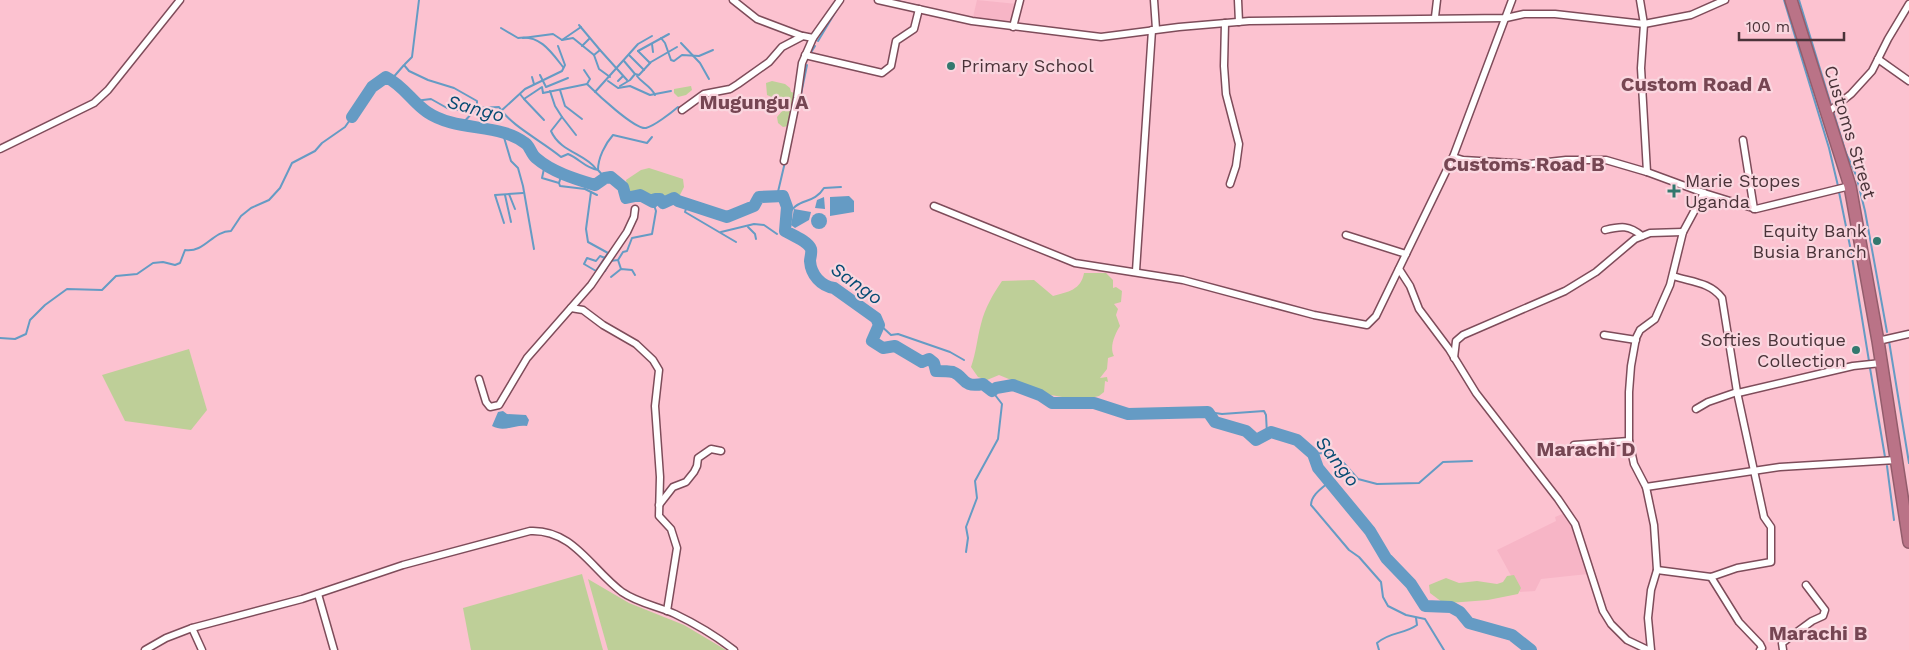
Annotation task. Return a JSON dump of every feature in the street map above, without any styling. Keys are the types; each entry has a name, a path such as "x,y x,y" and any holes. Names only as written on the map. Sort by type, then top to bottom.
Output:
{"highway":[{"name":"Customs Street","path":"1791,0 1850,186 1878,341 1896,460 1906,504 1909,542"}],"street":[{"path":"0,149 94,103 108,90 180,0"},
{"path":"734,0 757,19 796,35 813,38"},
{"path":"784,161 805,55 813,38 840,0"},
{"path":"878,0 972,21 1101,37 1239,22 1435,17 1506,18 1524,14 1555,14 1644,24 1691,15 1725,0"},
{"path":"1013,27 1020,0"},
{"path":"1136,271 1154,30 1154,0"},
{"path":"1238,0 1239,22"},
{"path":"1435,17 1437,0"},
{"path":"934,206 1075,263 1136,271 1183,280 1361,325 1373,322 1453,157 1512,0"},
{"path":"1640,0 1644,24 1641,68 1647,172"},
{"path":"1826,114 1851,94 1872,71 1909,4"},
{"path":"805,55 882,73 892,66 896,41 914,29 919,9"},
{"path":"1225,23 1224,66 1226,94 1239,144 1236,166 1230,184"},
{"path":"682,110 704,94 728,90 738,84 769,62 782,47 803,36"},
{"path":"1878,59 1909,82"},
{"path":"1743,140 1754,209"},
{"path":"1453,157 1530,164 1566,160 1606,160 1754,209 1850,186"},
{"path":"1399,269 1410,286 1419,309 1476,392 1575,524 1603,611 1611,624 1627,640 1650,650 1648,618 1651,590 1657,570 1654,525 1646,486 1634,464 1629,441 1629,392 1636,340 1640,330 1655,320 1672,276 1683,232 1704,193"},
{"path":"479,379 486,402 490,407 499,405 526,358 591,285 627,232 634,217 635,209"},
{"path":"1605,230 1622,226 1633,228 1642,236"},
{"path":"1454,358 1456,341 1463,335 1564,291 1596,272 1635,239 1655,232 1683,232"},
{"path":"1346,235 1406,254"},
{"path":"1657,570 1711,577 1737,568 1771,562 1771,527 1764,517 1737,392 1722,298 1717,291 1709,286 1672,276"},
{"path":"579,299 583,310"},
{"path":"571,308 583,310 603,325 636,344 653,360 659,370 655,406 660,477 659,516 672,529 677,548 667,611"},
{"path":"1878,341 1909,334"},
{"path":"1604,335 1636,340"},
{"path":"1696,409 1708,402 1737,392 1853,366 1881,363"},
{"path":"1574,446 1629,441"},
{"path":"659,505 673,487 686,482 698,466 698,458 711,449 721,451"},
{"path":"1646,486 1755,470 1896,460"},
{"path":"145,650 166,638 192,628 318,594 403,566 530,531 544,531 559,536 575,546 620,590 637,601 667,611 713,635 734,650"},
{"path":"1711,577 1739,622 1760,644 1762,648 1760,650"},
{"path":"1784,650 1782,643 1812,621 1823,616 1825,610 1806,585"},
{"path":"318,594 334,650"},
{"path":"192,628 202,650"}],"shaded area":[{"path":"977,0 1017,4 1012,23 973,17"},
{"path":"1565,513 1579,539 1588,574 1541,579 1535,591 1520,592 1497,550 1556,521 1555,517"}],"green space":[{"path":"772,81 785,84 790,88 791,92 795,93 788,126 783,127 778,123 777,117 783,110 783,102 767,95 766,83"},
{"path":"691,86 692,90 686,95 678,97 674,93 674,89"},
{"path":"649,168 683,179 684,187 680,195 665,198 628,191 626,180 641,170"},
{"path":"1084,273 1106,273 1113,280 1113,288 1116,287 1122,291 1121,302 1114,304 1118,309 1116,315 1120,326 1112,345 1114,356 1108,358 1107,369 1100,378 1107,377 1108,382 1105,381 1104,392 1099,396 1090,398 1091,402 1045,394 999,375 987,380 978,377 971,367 981,324 990,301 1002,281 1034,280 1053,296 1077,287"},
{"path":"189,349 207,410 191,430 125,421 102,375"},
{"path":"582,574 603,650 471,650 463,608"},
{"path":"1514,575 1521,588 1518,594 1488,600 1449,603 1442,602 1430,593 1429,585 1446,578 1459,583 1477,581 1497,584 1503,582 1507,576"},
{"path":"588,579 629,603 684,625 726,650 608,650"}],"water":[{"path":"849,196 854,201 854,212 830,216 830,197"},
{"path":"824,197 825,209 815,208 817,200"},
{"path":"794,209 811,212 809,220 795,228 791,225"},
{"path":"816,213 822,213 827,218 825,227 816,229 811,224 811,218"},
{"path":"503,411 507,414 526,415 529,420 527,426 501,429 492,426 498,412"}],"waterway":[{"path":"405,64 412,57 419,0"},
{"path":"1784,0 1829,148 1838,186"},
{"path":"1799,0 1831,105"},
{"path":"897,1 927,8"},
{"path":"818,41 836,11"},
{"path":"579,25 600,50 594,55"},
{"path":"562,40 581,27"},
{"path":"501,28 518,38 533,39 539,42 550,51 563,67"},
{"path":"523,38 553,34 562,40 573,38 594,55 599,69 610,77"},
{"path":"638,51 669,34"},
{"path":"595,92 638,44 652,36"},
{"path":"661,38 665,43 671,60 674,61 682,55 699,56 713,50"},
{"path":"582,46 589,39"},
{"path":"681,43 700,63 709,79"},
{"path":"652,44 653,52"},
{"path":"501,111 525,89 562,71 565,65 558,46"},
{"path":"810,54 815,46"},
{"path":"635,74 639,75 651,62 677,47"},
{"path":"600,50 627,80"},
{"path":"638,51 650,63"},
{"path":"629,55 644,70"},
{"path":"620,86 630,80 635,74 624,61"},
{"path":"391,80 404,65 409,71 428,80 454,88 477,101 477,108"},
{"path":"800,99 807,65"},
{"path":"584,70 590,79 587,84"},
{"path":"540,75 546,87 568,78"},
{"path":"618,81 623,76"},
{"path":"637,76 655,95"},
{"name":"Sango","path":"352,117 372,87 386,77 398,85 427,112 451,122 515,137 527,144 534,156 542,163 556,171 580,180 595,185 605,178 611,177 623,187 626,198 640,195 653,202 655,199 660,199 663,203 674,198 727,217 754,206 759,197 783,196 787,207 785,231 809,246 811,249 810,261 812,271 817,279 825,285 834,288 876,318 879,325 872,341 883,348 895,346 922,362 929,359 934,363 936,371 953,372 971,385 983,384 992,391 996,388 1013,385 1040,395 1052,403 1094,403 1128,414 1208,412 1215,422 1246,431 1256,440 1271,432 1297,440 1313,454 1318,468 1370,531 1386,558 1411,584 1425,606 1451,607 1460,612 1469,623 1512,635 1531,650"},
{"path":"532,77 534,84"},
{"path":"608,81 618,88 630,86 650,95 671,91"},
{"path":"520,94 524,99 542,87 543,93 587,84 633,123 646,128 658,122 678,107"},
{"path":"560,90 565,106 582,119"},
{"path":"550,91 555,106 562,117 551,131 555,138 560,144 592,164 596,169"},
{"path":"415,101 431,99 447,108 472,112"},
{"path":"524,99 544,120"},
{"path":"460,126 477,108 499,107 511,121 561,157 568,154 598,170 605,178"},
{"path":"1833,111 1846,153 1856,175 1865,211 1887,332"},
{"name":"Sango","path":"0,338 15,339 26,334 30,320 45,305 67,289 102,290 116,276 137,274 153,263 163,262 175,265 180,263 185,250 198,248 219,234 231,231 241,216 251,208 269,200 280,188 292,163 315,151 322,143 345,127 352,117"},
{"path":"562,117 576,135"},
{"path":"503,134 511,161 518,168 523,186 534,249"},
{"path":"598,170 602,151 613,135 647,143 652,137"},
{"path":"777,196 785,162"},
{"path":"545,164 542,178 559,183"},
{"path":"562,173 560,186 585,189 597,195"},
{"path":"786,220 794,207 814,198 824,188 841,187"},
{"path":"591,192 586,229 588,242 608,253 596,271 584,264 587,258 596,261 600,256 605,258"},
{"path":"1839,192 1851,251 1869,361"},
{"path":"504,223 495,195 523,193"},
{"path":"509,194 515,209"},
{"path":"505,195 511,222"},
{"path":"605,271 610,261 618,260 623,252 627,251 632,238 652,234 656,211 653,202"},
{"path":"688,203 685,212 736,242"},
{"path":"721,232 754,224 764,225 777,234"},
{"path":"748,227 755,234 756,239"},
{"path":"618,260 621,269"},
{"path":"611,277 621,269 632,270 635,275"},
{"path":"878,323 891,335 898,334 950,352 964,360"},
{"path":"1889,341 1909,463"},
{"path":"1870,368 1885,457"},
{"path":"966,552 968,538 966,527 977,498 975,481 998,439 1002,404 992,391"},
{"path":"1208,412 1222,414 1264,411 1267,434"},
{"path":"1313,454 1334,452 1358,479 1377,484 1419,483 1443,462 1472,461"},
{"path":"1887,466 1894,520"},
{"path":"1329,482 1315,495 1311,505 1349,550 1359,557 1381,582 1383,597 1388,606 1406,615 1425,619 1444,650"},
{"path":"1379,650 1377,643 1382,639 1417,625 1416,618"}],"place":[{"name":"Primary School","path":"951,66"},
{"name":"Marie Stopes Uganda","path":"1674,191"},
{"name":"Equity Bank Busia Branch","path":"1877,241"},
{"name":"Softies Boutique Collection","path":"1856,350"}],"district":[{"name":"Custom Road A","path":"1696,84"},
{"name":"Mugungu A","path":"754,102"},
{"name":"Customs Road B","path":"1524,164"},
{"name":"Marachi D","path":"1586,449"},
{"name":"Marachi B","path":"1818,633"}]}
